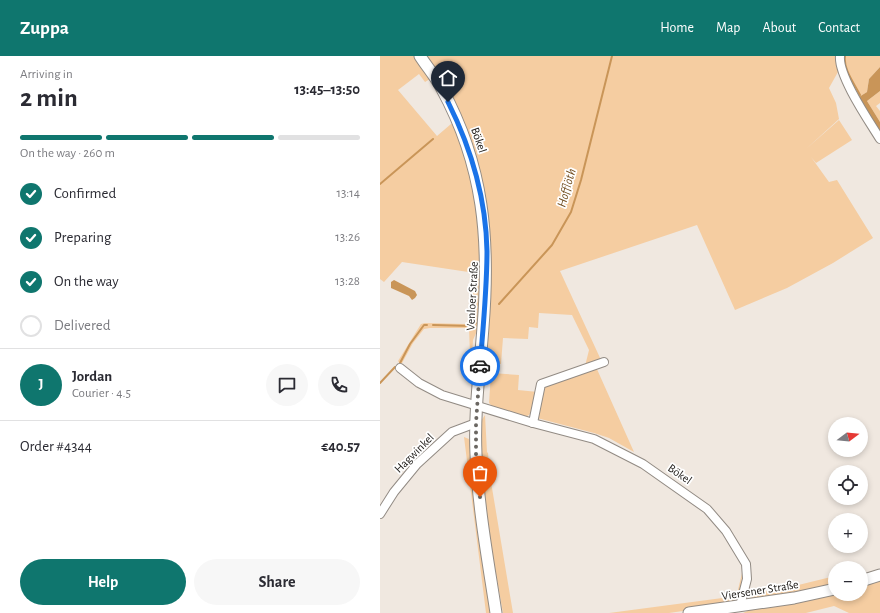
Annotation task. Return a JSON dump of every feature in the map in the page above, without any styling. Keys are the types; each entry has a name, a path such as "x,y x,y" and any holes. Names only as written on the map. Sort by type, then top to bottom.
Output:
{"main road":[{"name":"Bökel","path":"420,56 442,88 461,128 475,172"},
{"name":"Venloer Straße","path":"475,172 483,212 487,249 484,326 476,423 476,454 481,512 496,613"},
{"path":"868,579 880,575"},
{"name":"Viersener Straße","path":"689,613 798,598 828,591"}],"street":[{"path":"840,56 842,72 862,111 880,139"},
{"path":"533,423 541,384 604,362"},
{"name":"Bökel","path":"400,368 412,378 434,391 477,407 594,439 643,464 707,509 726,530 746,564 747,579 740,606"},
{"name":"Hagwinkel","path":"380,514 394,492 417,464 452,432 476,423"}],"shaded area":[{"path":"380,56 415,56 430,79 425,82 419,74 398,90 437,136 451,124 456,123 473,178 483,252 480,324 473,340 472,355 470,354 469,328 430,328 424,329 413,343 401,365 398,361 421,324 466,324 470,322 475,273 402,262 384,282 380,279"},
{"path":"425,56 836,56 838,72 829,88 836,103 839,119 806,149 839,120 852,140 816,163 811,157 829,182 837,180 873,238 833,263 787,288 735,310 697,225 560,271 601,360 585,366 589,350 572,315 539,313 538,328 529,327 528,339 503,338 501,364 492,363 492,368 485,349 485,202"},
{"path":"843,56 880,56 880,67 869,79 867,92 859,97 845,69"},
{"path":"880,67 880,91 867,101 880,122 880,133 859,97 867,92 869,79"},
{"path":"880,91 880,103 876,106 880,111 880,122 867,101"},
{"path":"394,280 415,291 417,295 415,298 412,300 409,296 391,288 391,282"},
{"path":"596,367 634,452 609,438 537,418 543,386"},
{"path":"491,373 519,375 518,390 538,392 534,411 526,417 493,407 489,403"},
{"path":"485,415 490,476 513,613 503,613 485,514 482,483 481,421"},
{"path":"464,437 469,439 472,446 491,613 486,613"},
{"path":"743,569 740,595 731,604 669,613 609,613 730,597 737,594"},
{"path":"828,578 828,585 755,601 749,594 782,589"},
{"path":"880,579 880,613 849,613 834,606 806,613 743,613 754,608 828,595 828,601 868,601 868,583"}],"waterway":[{"name":"Hofflöth","path":"499,304 552,245 571,212 581,180 612,56"},
{"path":"845,56 847,71 860,95"},
{"path":"380,184 433,139"},
{"name":"Hofflöth","path":"433,325 471,326 476,323"},
{"name":"Hofflöth","path":"400,363 410,344 424,325 427,325"},
{"name":"Hofflöth","path":"380,383 395,367"}],"way so far":[{"path":"480,366 476,423 476,454 480,497"}],"route":[{"path":"448,102 461,128 475,172 483,212 487,249 484,326 480,366"}]}
